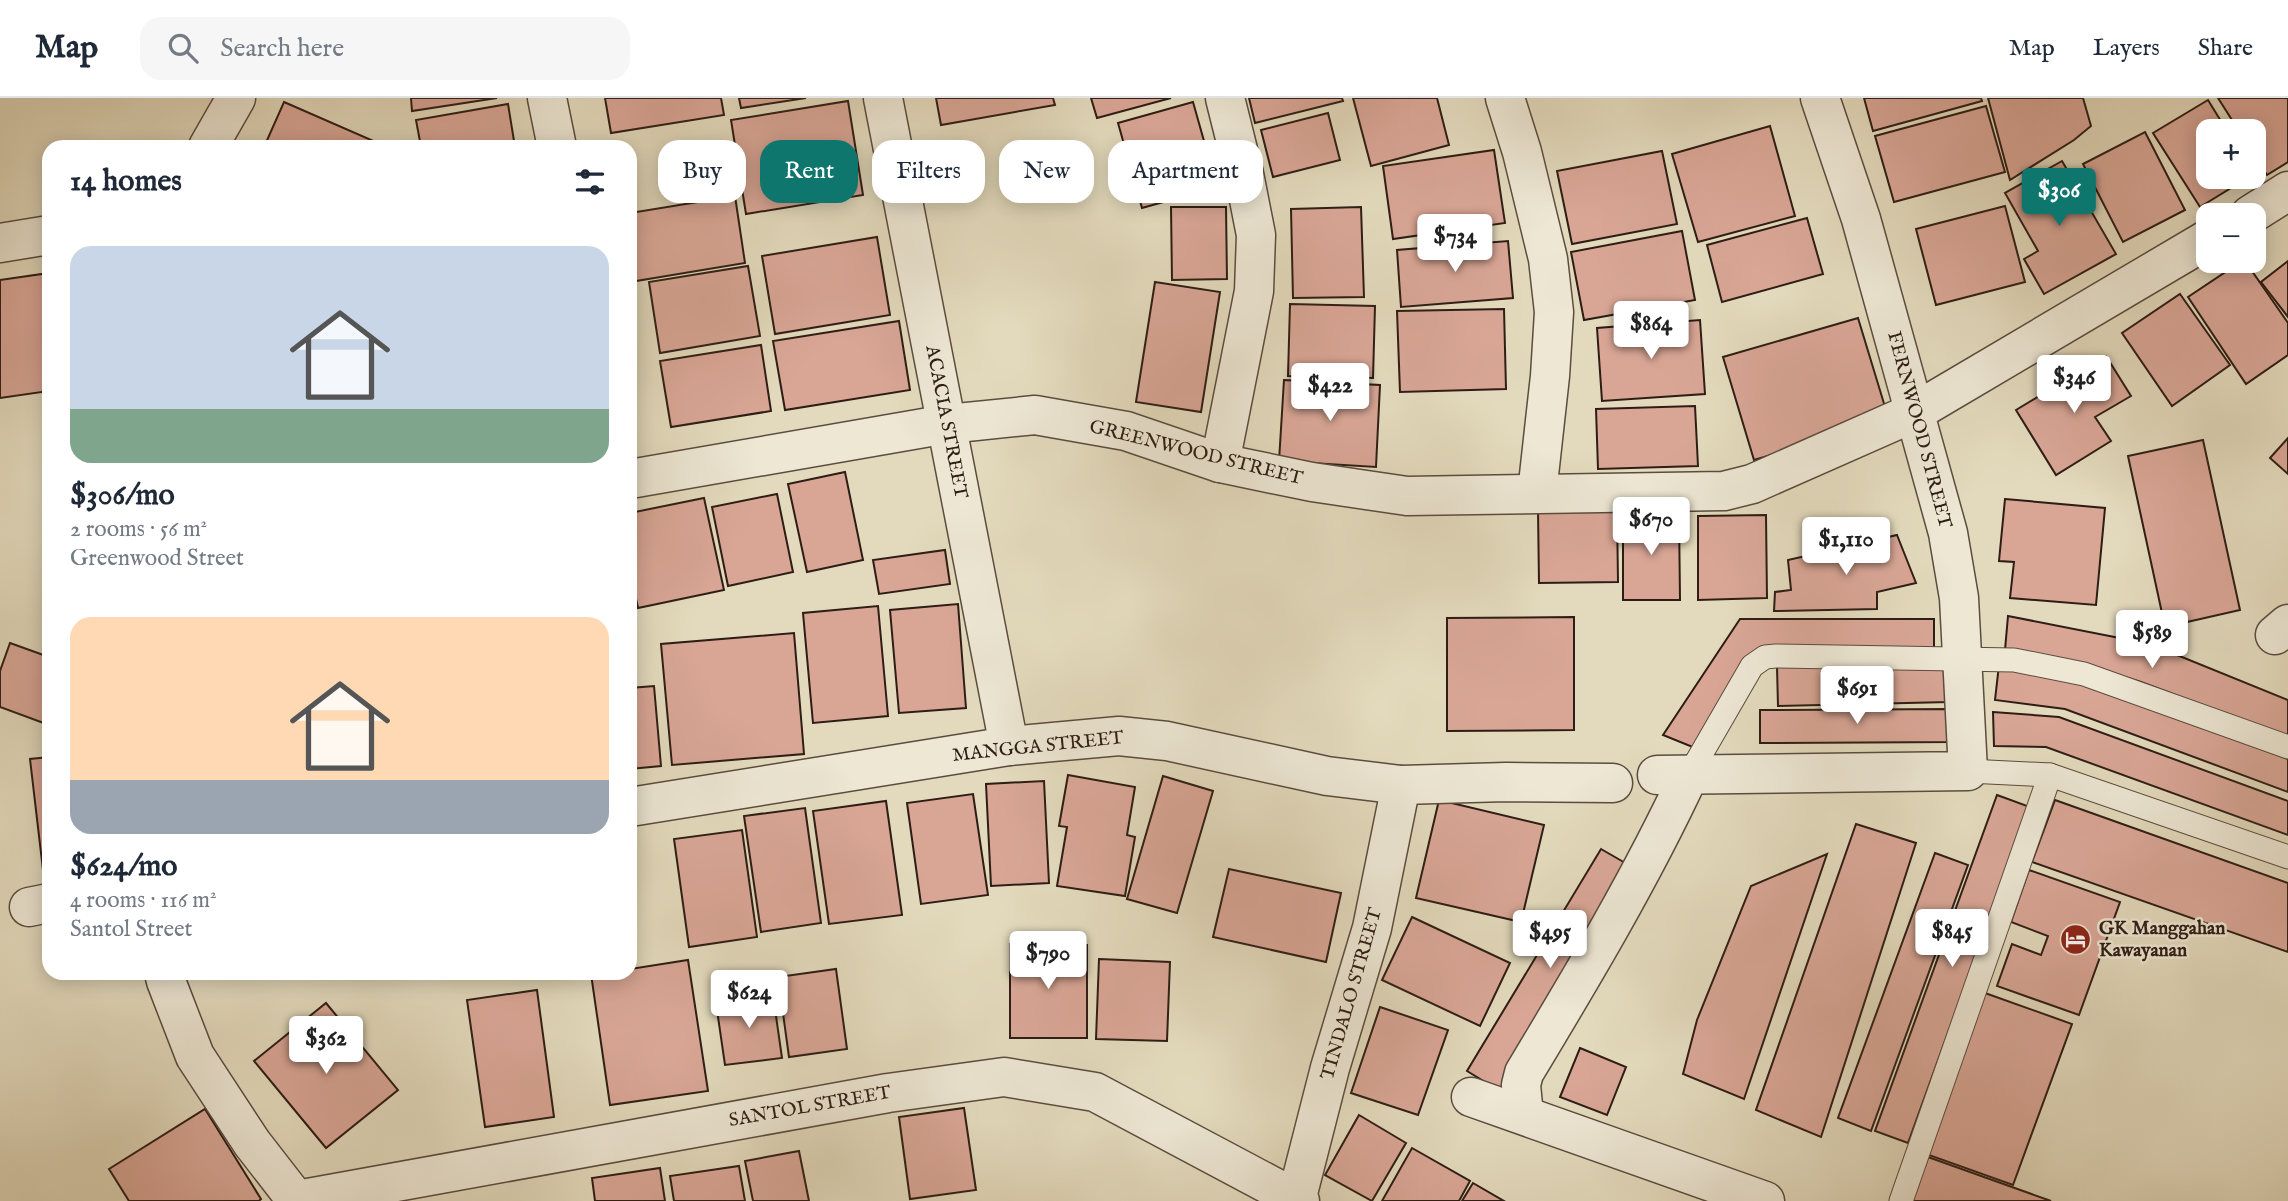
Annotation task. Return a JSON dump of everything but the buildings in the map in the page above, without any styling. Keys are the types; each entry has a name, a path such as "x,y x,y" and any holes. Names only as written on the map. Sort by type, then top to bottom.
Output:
{"street":[{"path":"212,140 236,98"},
{"path":"547,98 556,140"},
{"name":"ACACIA STREET","path":"883,98 1009,746"},
{"path":"1220,463 1254,291 1256,235 1225,98"},
{"path":"1505,98 1522,152 1548,259 1554,312 1537,493"},
{"name":"FERNWOOD STREET","path":"1820,98 1861,219 1948,533 1959,598 1968,771"},
{"path":"2266,205 2288,191"},
{"path":"0,243 42,236"},
{"name":"GREENWOOD STREET","path":"637,472 947,424 1035,415 1126,431 1220,463 1312,482 1407,496 1724,491 1752,484 1915,412 2196,246"},
{"name":"MANGGA STREET","path":"637,806 1009,746 1119,736 1167,741 1327,776 1401,785 1613,783"},
{"path":"1524,1115 1521,1085 1524,1073 1659,838 1673,775 1968,771"},
{"name":"TINDALO STREET","path":"1298,1200 1330,1068 1372,928 1401,785"},
{"path":"167,980 195,1056 252,1143 297,1200"},
{"name":"SANTOL STREET","path":"297,1200 888,1093 1004,1077 1095,1092 1298,1200"},
{"path":"1471,1097 1765,1201"}],"lane":[{"path":"1673,775 1752,666 1765,657 2014,660 2084,674 2288,747"},
{"path":"1968,771 2050,775 2288,857"},
{"path":"1901,1201 2050,775"}],"place":[{"name":"GK Manggahan Kawayanan","path":"2076,940"}]}
